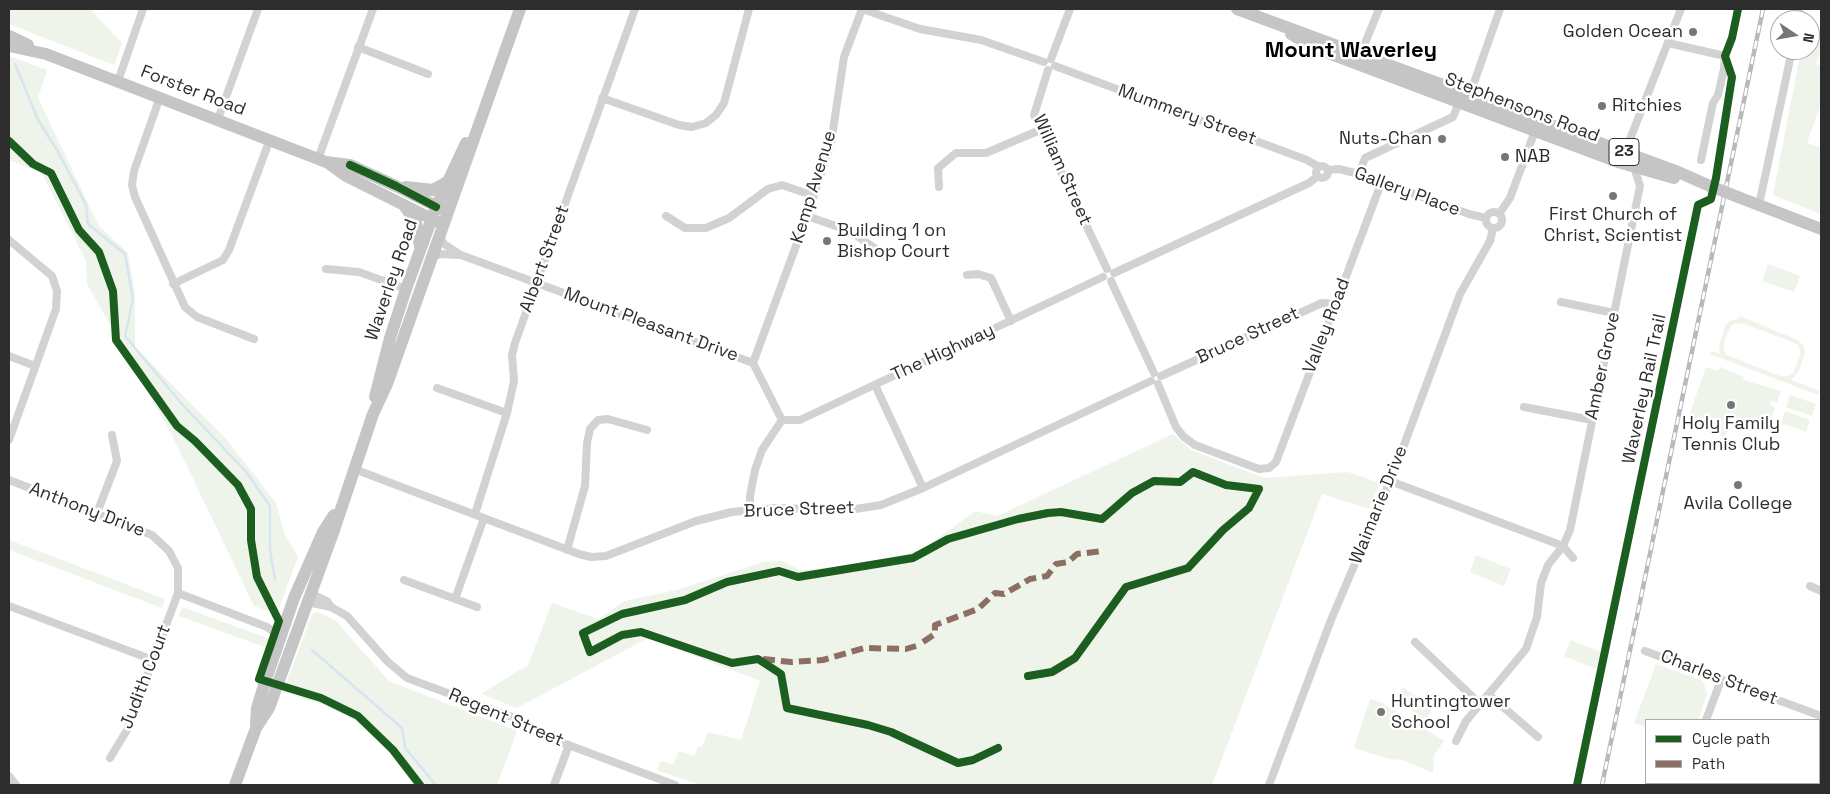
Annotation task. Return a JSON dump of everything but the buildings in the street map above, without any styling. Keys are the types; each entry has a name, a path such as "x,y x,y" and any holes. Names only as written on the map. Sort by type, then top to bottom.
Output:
{"main road":[{"name":"Waverley Road","path":"235,785 256,728 269,708 333,533 340,505 372,414 379,376 406,289 426,255 485,107 520,9"},
{"name":"Stephensons Road","path":"1237,9 1313,42 1359,59 1470,94 1634,167 1710,186"},
{"name":"Forster Road","path":"9,36 46,54 322,160 346,176 440,220"},
{"name":"Forster Road","path":"9,46 46,54"},
{"name":"Stephensons Road","path":"1359,59 1459,102 1625,152 1821,229"},
{"name":"Waverley Road","path":"372,414 387,384 419,294 426,255 440,220 447,182 485,107"},
{"name":"Forster Road","path":"322,160 350,165 396,186 440,220"},
{"path":"396,186 432,190 447,182"},
{"path":"402,203 416,222 426,255"},
{"path":"406,289 419,294"},
{"name":"Waverley Road","path":"256,728 258,708 282,632 323,532 340,505"},
{"path":"296,595 309,598"}],"street":[{"path":"118,81 143,9"},
{"path":"218,120 258,9"},
{"path":"322,160 372,9"},
{"name":"Albert Street","path":"475,514 507,413 514,382 512,355 635,9"},
{"path":"602,98 679,125 692,127 706,123 716,115 724,103 749,9"},
{"name":"Mummery Street","path":"862,9 920,29 982,40 1307,160 1319,167"},
{"name":"Kemp Avenue","path":"753,362 807,216 831,143 844,57 862,9"},
{"name":"William Street","path":"1070,9 1034,108 1034,115 1111,271"},
{"path":"1359,59 1379,9"},
{"path":"1470,94 1500,9"},
{"path":"1625,152 1681,9"},
{"path":"1667,45 1725,56 1718,95 1713,103 1701,160"},
{"path":"358,48 428,74"},
{"path":"1759,205 1790,60"},
{"path":"160,97 134,171 132,185 135,197 185,307 197,317 254,339"},
{"path":"1359,174 1365,158 1453,117 1459,102"},
{"path":"1499,214 1492,212 1486,218 1488,225 1493,228 1498,227 1501,223 1499,214 1510,198 1536,125"},
{"path":"939,187 938,168 956,154 986,154 1040,130"},
{"path":"173,284 223,260 229,250 270,139"},
{"path":"1154,383 1162,380 1111,281 1107,281 1103,277 1103,273 1309,182 1318,176 1325,176 1328,170 1324,166 1319,167 1316,172 1318,176"},
{"name":"Amber Grove","path":"1456,741 1466,721 1526,649 1537,617 1541,583 1548,565 1563,546 1570,530 1640,186 1634,167"},
{"name":"Gallery Place","path":"1328,170 1339,169 1359,174 1468,214 1486,218"},
{"path":"1640,186 1654,173"},
{"name":"Valley Road","path":"1154,383 1176,428 1195,445 1260,469 1269,468 1276,462 1382,181"},
{"path":"666,216 685,228 706,228 729,218 768,189 782,185 814,196"},
{"path":"807,216 850,230 886,256"},
{"name":"Mount Pleasant Drive","path":"440,220 444,244 461,255 753,362 782,420"},
{"name":"Waimarie Drive","path":"1269,785 1331,620 1390,481 1460,294 1490,240 1493,228"},
{"path":"9,240 52,276 57,291 56,309 9,440"},
{"name":"Mount Pleasant Drive","path":"426,255 461,255"},
{"path":"326,269 359,272 406,289"},
{"path":"1111,271 1114,277 1111,281"},
{"path":"967,275 978,274 991,278 1011,321"},
{"name":"The Highway","path":"782,420 800,420 1103,277"},
{"path":"1561,302 1614,313"},
{"name":"Bruce Street","path":"1158,374 1322,303 1336,304"},
{"path":"9,356 35,366"},
{"name":"Bruce Street","path":"354,469 567,550 591,557 606,556 696,521 750,510 870,508 923,488 1154,383"},
{"path":"875,385 923,488"},
{"path":"437,388 507,413"},
{"path":"1524,407 1592,420"},
{"path":"567,550 585,486 587,443 590,429 598,420 608,419 647,430"},
{"path":"750,510 750,496 755,470 762,450 782,420"},
{"path":"97,513 116,461 112,435"},
{"name":"Anthony Drive","path":"9,480 152,535 169,550 178,568 178,594"},
{"path":"1390,481 1563,546 1573,558"},
{"path":"455,598 484,518"},
{"path":"404,580 477,607"},
{"path":"1810,586 1821,590"},
{"path":"178,594 282,632"},
{"name":"Judith Court","path":"110,758 127,730 178,594"},
{"name":"Regent Street","path":"309,598 327,601 331,607 347,616 387,661 407,678 513,717 539,734 675,785"},
{"path":"9,606 153,660"},
{"path":"1415,642 1480,704"},
{"name":"Charles Street","path":"1645,651 1821,716"},
{"path":"1706,719 1721,680"},
{"path":"1489,695 1538,737"},
{"path":"554,785 569,745"},
{"path":"9,776 16,785"}],"shaded area":[{"path":"9,9 90,9 122,43 114,65 9,24"},
{"path":"1820,31 1821,31 1820,53"},
{"path":"9,56 47,70 38,98 99,226 128,253 135,295 135,347 227,440 276,503 285,535 298,557 277,614 254,606 172,435 87,284 86,261 42,173 9,160"},
{"path":"1799,60 1817,60 1816,64 1821,66 1821,111 1819,110 1807,143 1821,148 1821,214 1773,195"},
{"path":"1768,264 1800,276 1794,292 1762,281"},
{"path":"1737,315 1798,340 1803,345 1805,353 1799,371 1791,380 1820,391 1818,395 1710,354 1711,351 1720,354 1719,346 1725,326 1730,321 1740,318","holes":["1734,323 1745,324 1797,344 1801,353 1793,373 1788,376 1780,376 1727,355 1724,351 1724,343 1729,329"]},
{"name":"Holy Family Tennis Club","path":"1706,367 1718,371 1720,367 1744,377 1743,380 1781,391 1777,402 1771,401 1770,405 1775,407 1771,419 1765,417 1761,429 1732,419 1725,437 1686,424"},
{"path":"1790,395 1816,404 1812,416 1786,407"},
{"path":"1785,411 1810,420 1806,432 1781,423"},
{"path":"1173,434 1191,450 1264,478 1348,472 1380,483 1369,509 1322,494 1212,785 700,785 657,770 661,761 673,764 679,751 694,756 698,746 702,747 708,732 741,740 760,681 648,638 517,708 481,694 528,665 552,603 598,619 625,601 676,590 764,562 782,561 800,570 866,564 923,549 975,511 997,516"},
{"path":"9,540 165,599 162,608 9,550"},
{"path":"1476,555 1511,569 1504,586 1470,572"},
{"path":"182,607 270,639 267,648 179,616"},
{"path":"318,612 336,621 389,681 517,731 497,785 414,785 386,747 353,719 324,705 283,692 312,614"},
{"path":"1571,640 1603,653 1596,669 1564,656"},
{"path":"1656,664 1703,681 1707,694 1698,719 1645,719 1645,727 1634,723"},
{"path":"1403,687 1433,708 1425,720 1395,699"},
{"path":"1370,699 1382,703 1444,741 1434,755 1433,773 1403,760 1389,759 1354,748"}],"waterway":[{"path":"15,64 38,120 57,150 86,205 88,224 125,254 133,299 125,336 181,403 247,473 270,506 270,550 275,580"},
{"path":"312,650 402,728 405,748 436,785"}],"railway":[{"path":"1602,785 1763,9"}],"marked path":[{"path":"923,642 935,634 935,625 978,609 995,593 1004,594 1030,579 1047,576 1056,564 1068,562 1077,554 1104,551"},
{"path":"763,659 791,662 823,660 864,648 906,649 916,646"}],"cycle path":[{"name":"Waverley Rail Trail","path":"1577,785 1698,205 1711,199 1716,178 1732,77 1725,56 1732,38 1738,9"},
{"path":"9,141 33,164 51,173 79,230 99,252 113,291 116,340 177,426 195,441 238,485 251,509 251,540 257,577 279,621 259,679 321,698 358,716 393,750 420,785"},
{"path":"350,165 436,207"},
{"path":"998,748 973,760 958,763 891,732 868,725 787,708 781,674 758,659 732,663 641,632 622,635 590,652 583,633 622,614 685,600 727,582 779,571 798,577 913,558 948,539 1018,519 1048,513 1061,512 1102,519 1132,493 1154,481 1180,482 1193,472 1226,485 1259,489 1249,508 1223,530 1188,568 1126,587 1075,658 1052,672 1028,676"}],"place":[{"name":"Golden Ocean","path":"1693,32"},
{"name":"Ritchies","path":"1602,106"},
{"name":"Nuts-Chan","path":"1442,139"},
{"name":"NAB","path":"1505,157"},
{"name":"First Church of Christ, Scientist","path":"1613,196"},
{"name":"Building 1 on Bishop Court","path":"827,241"},
{"name":"Holy Family Tennis Club","path":"1731,405"},
{"name":"Avila College","path":"1738,485"},
{"name":"Huntingtower School","path":"1381,712"}],"district":[{"name":"Mount Waverley","path":"1351,51"}]}
